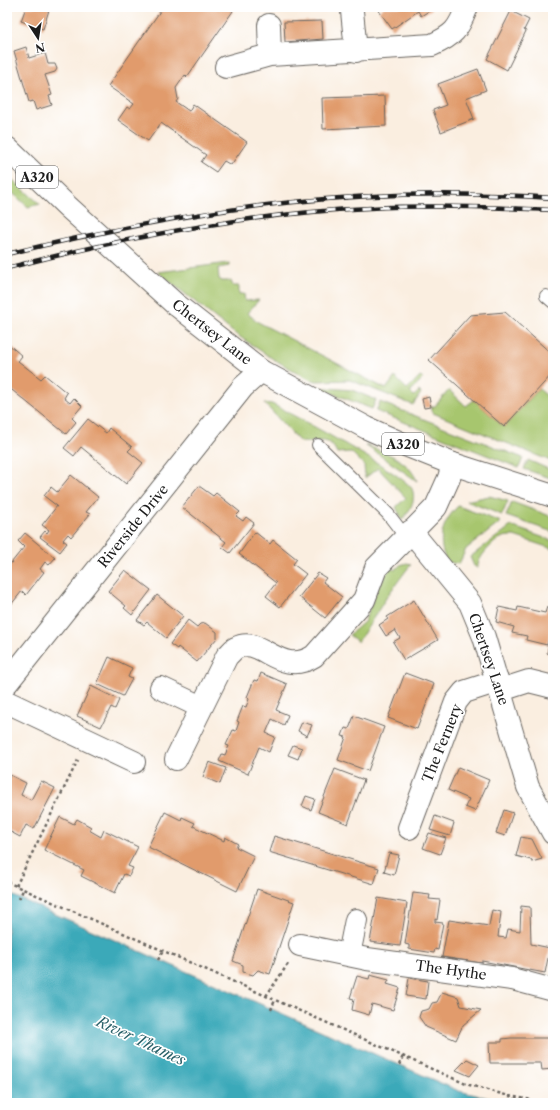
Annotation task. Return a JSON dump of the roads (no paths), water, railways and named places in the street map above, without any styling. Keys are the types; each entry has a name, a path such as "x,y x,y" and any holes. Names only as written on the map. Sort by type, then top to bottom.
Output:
{"street":[{"path":"226,67 270,55 356,51 432,45 449,38 461,22 467,7"},
{"path":"352,12 356,51"},
{"path":"269,25 270,55"},
{"name":"Chertsey Lane","path":"7,148 67,206 174,303 261,371 367,428 453,464 553,496"},
{"name":"Riverside Drive","path":"7,683 243,387 261,371"},
{"path":"176,759 227,656 236,648 244,645 255,647 294,663 305,662 314,656 357,610 370,588 376,568 436,507 449,478 453,464"},
{"name":"Chertsey Lane","path":"408,534 470,603 484,637 528,787 553,833"},
{"name":"The Fernery","path":"409,828 456,702 464,692 529,681 553,687"},
{"path":"161,688 201,707"},
{"path":"7,702 134,762"},
{"path":"349,955 356,920"},
{"name":"The Hythe","path":"300,946 349,955 512,979 553,990"}],"lane":[{"name":"Chertsey Lane","path":"318,445 408,534"}],"water":[{"name":"River Thames","path":"7,893 459,1091 509,1103 7,1103"}],"railway":[{"path":"7,254 145,224 214,212 284,203 351,197 418,194 553,198"},
{"path":"7,268 142,237 234,221 280,215 371,208 416,207 485,207 553,210"}]}
